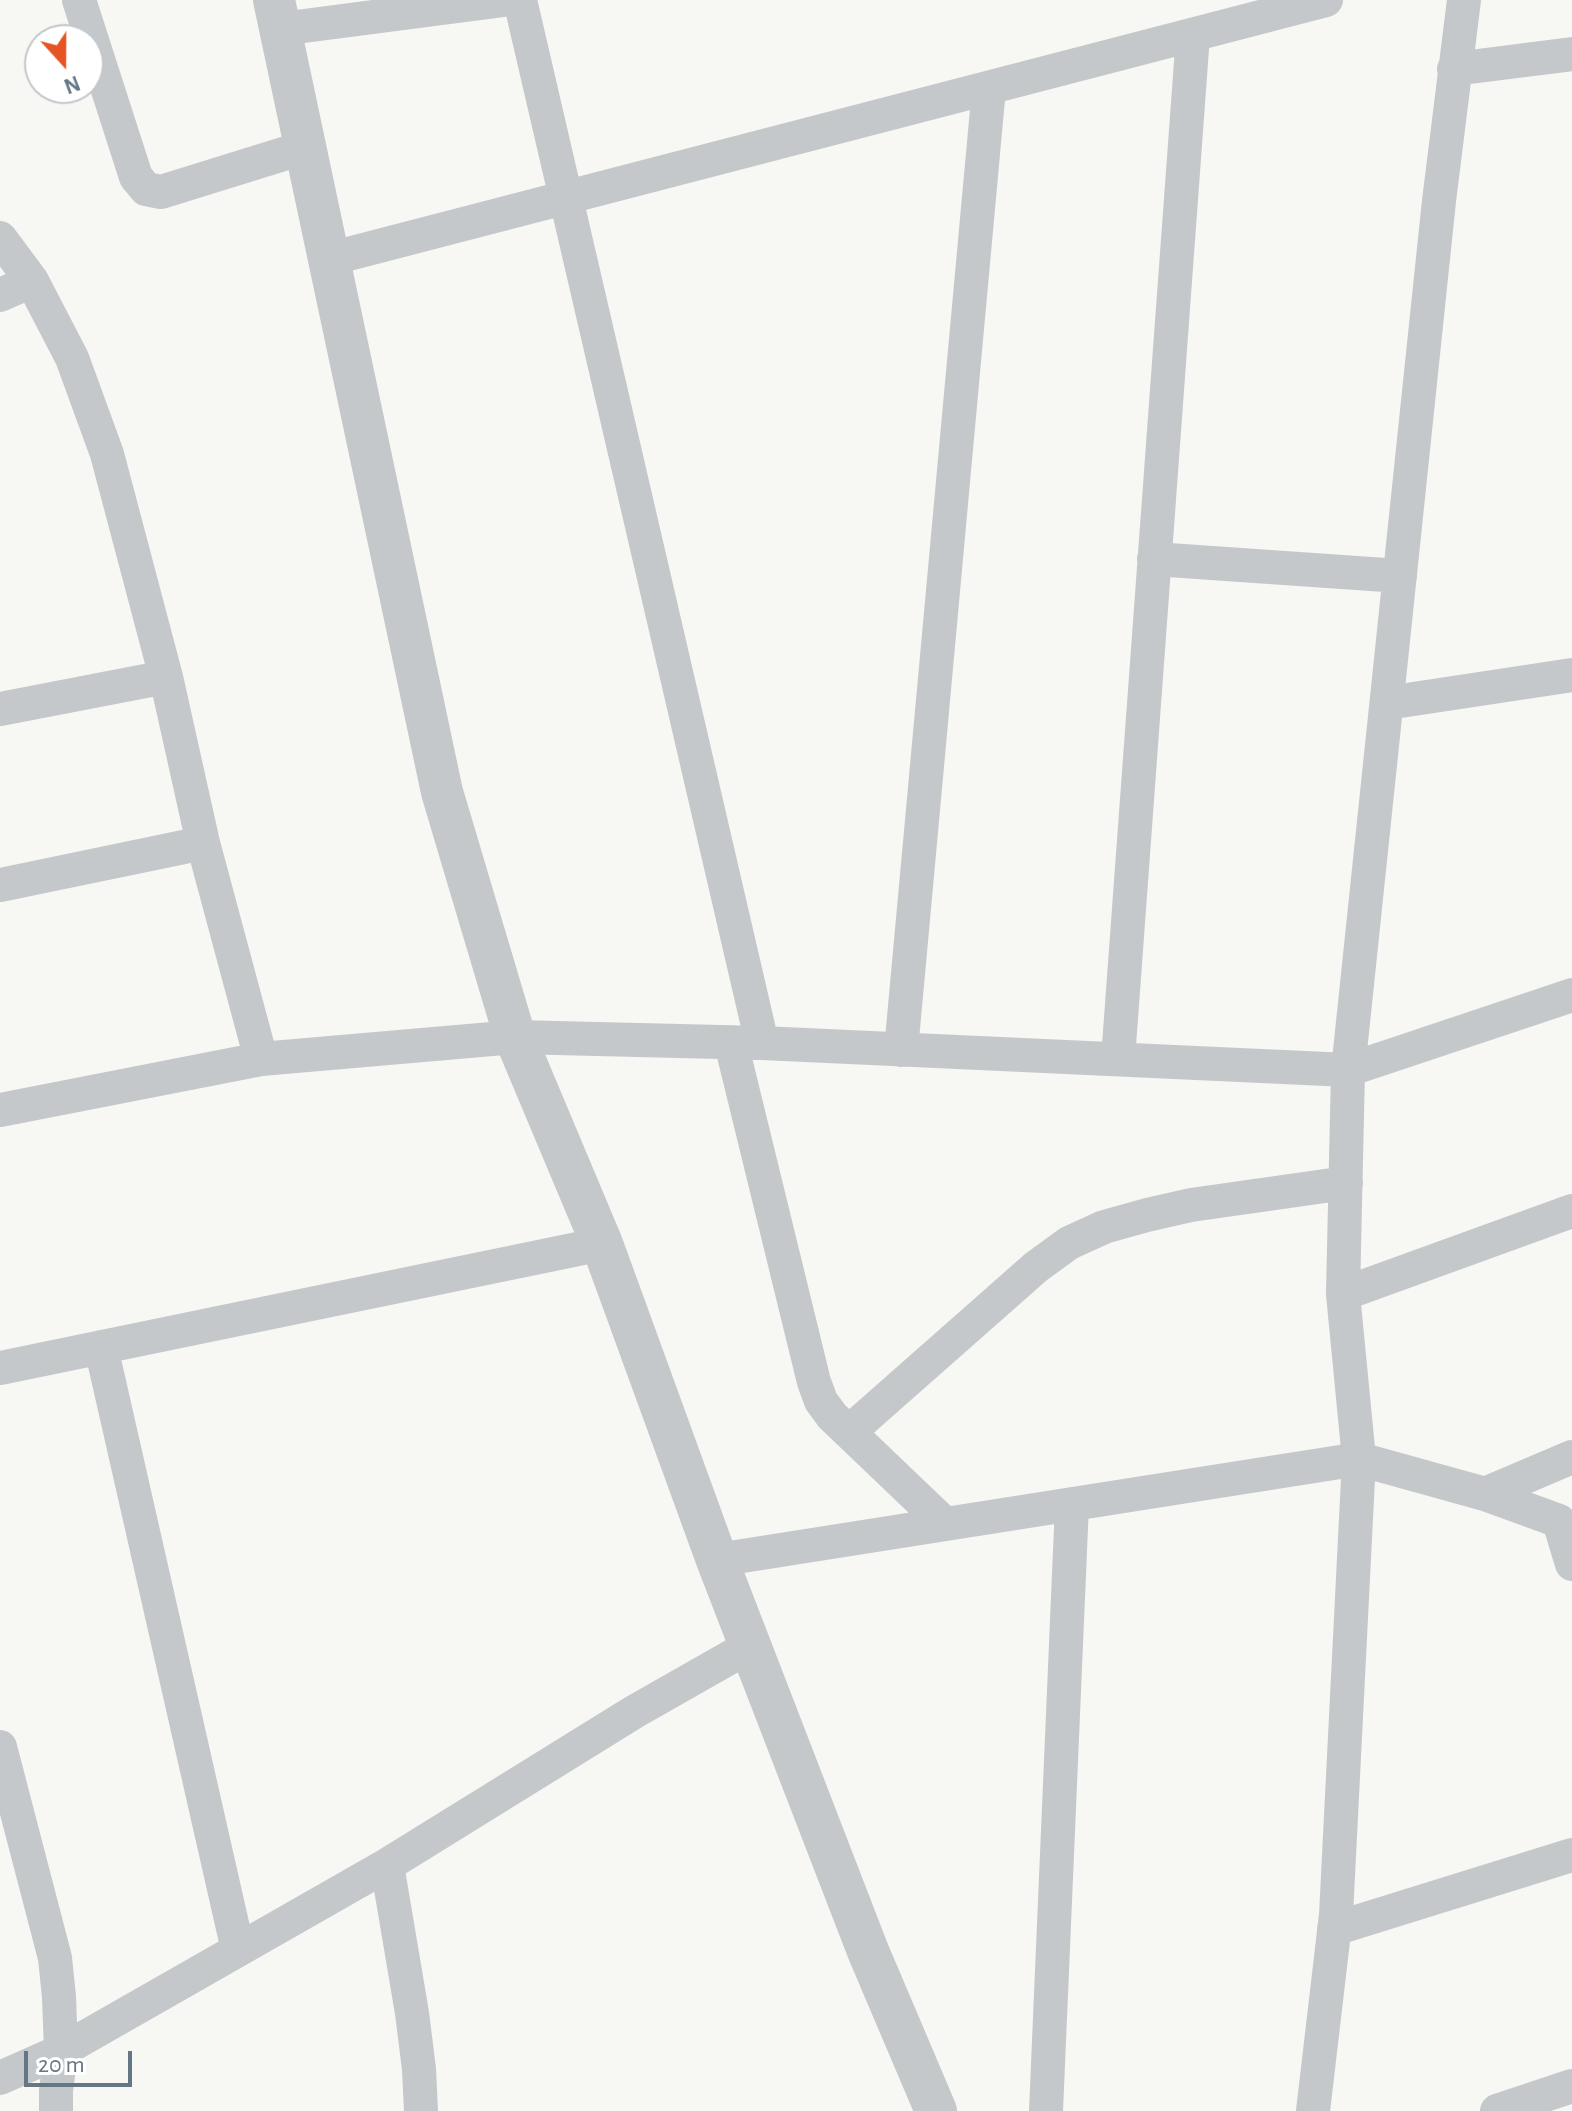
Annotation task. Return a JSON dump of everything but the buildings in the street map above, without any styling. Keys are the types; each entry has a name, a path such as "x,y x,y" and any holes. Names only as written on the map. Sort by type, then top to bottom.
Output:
{"street":[{"path":"79,0 136,177 146,189 161,192 306,147"},
{"path":"504,0 278,14 442,792 515,1037 602,1244 750,1646 868,1951 936,2111"},
{"path":"520,0 746,1043 814,1382 821,1401 832,1416 945,1524"},
{"path":"329,259 1326,0"},
{"path":"1313,2111 1334,1929 1359,1459 1343,1294 1348,1070 1454,69 1464,0"},
{"path":"1118,1059 1193,35"},
{"path":"1454,69 1572,54"},
{"path":"901,1050 989,88"},
{"path":"0,238 32,281 72,358 107,454 166,677 203,843 261,1059"},
{"path":"0,295 32,281"},
{"path":"1154,559 1400,576"},
{"path":"1387,703 1572,675"},
{"path":"3,700 166,677"},
{"path":"0,885 203,843"},
{"path":"0,1110 261,1059 515,1037 746,1043 1348,1070 1572,995"},
{"path":"849,1432 1036,1267 1069,1243 1104,1227 1191,1205 1346,1183"},
{"path":"1343,1294 1572,1211"},
{"path":"0,1368 602,1244"},
{"path":"101,1347 238,1950"},
{"path":"1485,1494 1572,1457"},
{"path":"717,1560 1359,1459 1485,1494 1565,1523 1572,1564"},
{"path":"1046,2111 1072,1504"},
{"path":"0,2078 61,2051 387,1865 634,1712 750,1646"},
{"path":"0,1747 55,1958 61,2051 56,2111"},
{"path":"1334,1929 1572,1855"},
{"path":"387,1865 412,2013 421,2111"},
{"path":"1497,2111 1572,2086"}]}
